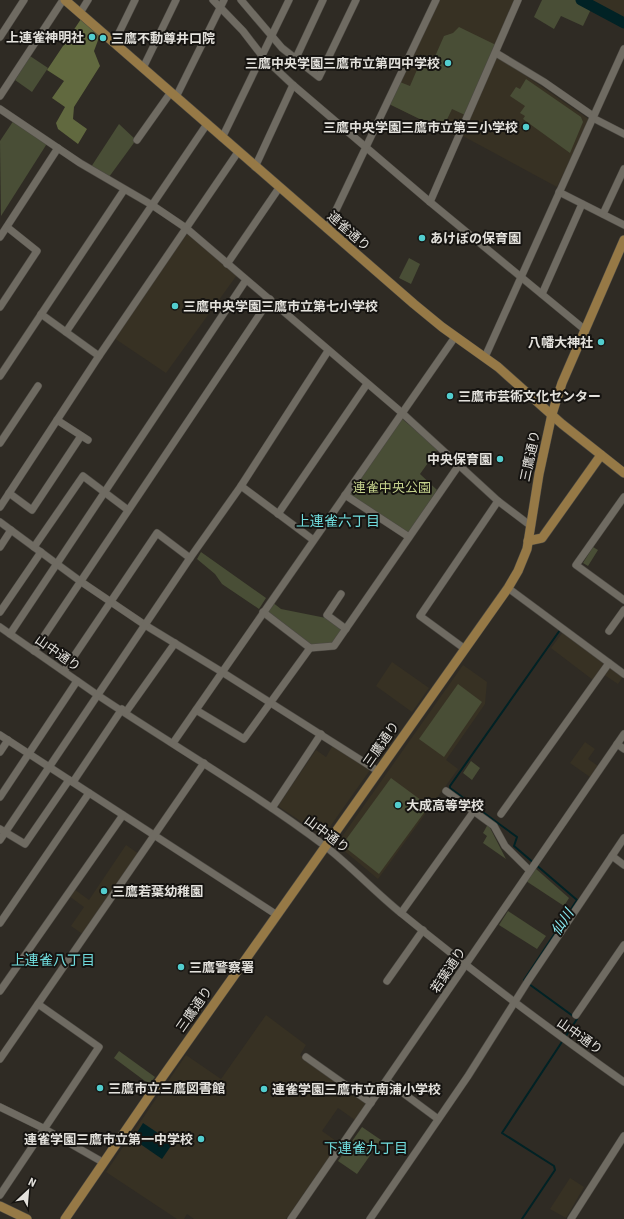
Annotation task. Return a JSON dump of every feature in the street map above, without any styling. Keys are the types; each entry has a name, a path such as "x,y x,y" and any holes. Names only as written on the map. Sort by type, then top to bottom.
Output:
{"main road":[{"name":"連雀通り","path":"64,0 414,304 455,337 485,357 624,473"},
{"name":"三鷹通り","path":"65,1219 325,846 508,588 518,571 528,541 539,474 552,414 568,366 624,240"},
{"path":"528,541 542,538 601,455"},
{"path":"0,1206 27,1219"}],"street":[{"path":"0,37 24,0"},
{"path":"0,96 64,0"},
{"path":"80,13 88,0"},
{"path":"114,43 135,0"},
{"path":"143,68 176,0"},
{"path":"213,0 222,3 263,57 293,85 430,202 584,329"},
{"path":"241,0 295,60 319,77 356,0"},
{"path":"222,138 263,57 289,0"},
{"path":"295,60 323,0"},
{"path":"327,229 436,0"},
{"path":"430,202 518,0"},
{"path":"137,140 173,94 222,3"},
{"path":"485,357 624,49"},
{"path":"496,53 544,82 593,117 624,134"},
{"path":"255,167 293,85"},
{"path":"0,109 58,148 124,190 152,205 186,228 401,412 498,501 531,526"},
{"path":"66,332 207,124"},
{"path":"0,237 58,148"},
{"path":"0,507 99,356 238,152"},
{"path":"603,214 624,169"},
{"path":"227,264 280,188"},
{"path":"0,376 124,190"},
{"path":"559,192 624,225"},
{"path":"542,294 582,204"},
{"path":"0,307 37,251 7,227"},
{"path":"10,634 246,280"},
{"path":"34,651 270,299"},
{"path":"41,314 99,356"},
{"path":"172,743 312,539 345,495 401,412 455,337"},
{"path":"0,840 3,830 49,767 190,558 241,486 328,351"},
{"path":"278,514 367,384"},
{"path":"0,443 38,386"},
{"path":"57,420 88,440"},
{"path":"9,493 32,510 81,436"},
{"path":"262,612 310,648 334,646 459,465"},
{"path":"34,547 83,476 105,491 128,510"},
{"path":"241,486 312,539"},
{"path":"345,495 409,537"},
{"path":"624,497 576,565 624,600"},
{"path":"465,649 420,616 498,501"},
{"path":"0,522 111,603 378,771"},
{"path":"0,547 11,530"},
{"path":"64,672 157,533 190,558"},
{"path":"0,612 41,552"},
{"path":"508,588 624,674"},
{"path":"341,594 327,616 346,629"},
{"path":"609,631 624,610"},
{"name":"山中通り","path":"0,627 98,695 272,808 325,846 357,872 374,890 401,913 514,1002 624,1082"},
{"path":"3,830 25,844 175,643"},
{"path":"196,710 244,739 272,703 310,648"},
{"path":"501,814 609,663"},
{"path":"0,796 77,681"},
{"path":"272,808 321,734"},
{"name":"若葉通り","path":"291,1219 467,965 532,866 624,734"},
{"path":"0,735 277,915"},
{"path":"0,752 8,740"},
{"path":"617,744 624,749"},
{"path":"0,1058 204,763"},
{"path":"446,791 494,826 504,846 532,866"},
{"path":"0,923 89,793"},
{"path":"401,913 474,811"},
{"path":"0,991 123,815"},
{"path":"370,1219 468,1076 527,982 624,838"},
{"path":"612,856 624,865"},
{"path":"387,981 423,930"},
{"path":"576,1015 624,945"},
{"path":"0,1195 43,1128 99,1047 38,1004"},
{"path":"306,1057 371,1103"},
{"path":"387,1081 438,1119"},
{"path":"0,1107 43,1128 103,1163"},
{"path":"571,1219 624,1136"}],"shaded area":[{"name":"三鷹中央学園三鷹市立第四中学校","path":"437,0 515,0 456,137 389,104"},
{"path":"584,0 624,0 624,19"},
{"name":"三鷹中央学園三鷹市立第三小学校","path":"497,56 590,120 557,187 461,135"},
{"name":"三鷹中央学園三鷹市立第七小学校","path":"189,231 237,275 166,373 114,338"},
{"path":"563,632 624,675 618,684 600,672 593,680 551,648"},
{"path":"392,662 429,688 412,712 376,686"},
{"name":"大成高等学校","path":"463,665 487,682 485,704 446,760 458,769 378,879 341,848 339,841"},
{"path":"585,742 595,749 588,759 598,766 590,777 570,763"},
{"path":"333,745 370,770 327,831 320,834 278,806 316,750 326,757"},
{"name":"三鷹若葉幼稚園","path":"126,845 139,854 84,935 71,926 84,907 69,896 74,889 89,900"},
{"path":"266,1015 306,1045 300,1055 367,1102 355,1120 338,1108 322,1131 339,1143 286,1219 194,1219 187,1214 184,1219 177,1219 106,1172 186,1055 221,1079"},
{"path":"570,1178 584,1187 566,1218 550,1209"}],"green space":[{"path":"542,0 576,0 592,7 583,26 561,16 554,29 534,17"},
{"path":"81,19 100,35 94,51 100,66 74,107 73,119 87,129 78,144 58,129 56,123 65,107 52,98 64,81 47,70"},
{"path":"459,27 496,45 465,115 452,109 442,130 389,104 400,82 410,86 419,65 429,70 444,36 453,33"},
{"path":"30,56 48,68 32,92 15,80"},
{"path":"526,79 581,117 583,122 570,153 523,119 525,116 520,113 525,106 510,96 516,87 520,89"},
{"path":"14,120 48,142 1,216 0,141"},
{"path":"119,124 136,140 109,177 91,167"},
{"path":"409,258 420,264 411,284 399,278"},
{"name":"連雀中央公園","path":"401,418 438,449 420,474 437,490 408,534 349,495"},
{"path":"593,547 598,550 588,566 583,563"},
{"path":"201,552 266,598 259,609 222,584 215,574 197,559"},
{"path":"272,602 281,609 326,618 343,629 333,643 312,647 265,612"},
{"path":"458,684 482,702 444,757 419,739"},
{"path":"471,761 480,768 472,780 463,773"},
{"path":"391,778 429,806 379,874 342,845"},
{"path":"488,824 506,859 483,843 487,836 483,833"},
{"path":"535,868 569,898 564,906 526,881"},
{"path":"508,911 546,936 537,949 499,925"},
{"path":"119,1051 155,1077 149,1084 114,1058"},
{"path":"362,1127 381,1140 357,1174 338,1161"}],"water":[{"path":"143,1123 173,1143 162,1159 133,1139"}],"waterway":[{"name":"仙川","path":"581,0 624,23"},
{"name":"仙川","path":"525,981 524,980 577,900 514,846 517,837 450,788 450,786 560,630"},
{"name":"仙川","path":"522,1219 555,1170 554,1166 502,1133 577,1019 529,984"}],"place":[{"name":"上連雀神明社","path":"92,37"},
{"name":"三鷹不動尊井口院","path":"103,38"},
{"name":"三鷹中央学園三鷹市立第四中学校","path":"448,63"},
{"name":"三鷹中央学園三鷹市立第三小学校","path":"526,127"},
{"name":"あけぼの保育園","path":"422,238"},
{"name":"三鷹中央学園三鷹市立第七小学校","path":"175,306"},
{"name":"八幡大神社","path":"601,342"},
{"name":"三鷹市芸術文化センター","path":"450,396"},
{"name":"中央保育園","path":"500,459"},
{"name":"大成高等学校","path":"398,805"},
{"name":"三鷹若葉幼稚園","path":"104,891"},
{"name":"三鷹警察署","path":"181,967"},
{"name":"三鷹市立三鷹図書館","path":"100,1088"},
{"name":"連雀学園三鷹市立南浦小学校","path":"264,1089"},
{"name":"連雀学園三鷹市立第一中学校","path":"201,1139"}],"district":[{"name":"上連雀六丁目","path":"338,521"},
{"name":"上連雀八丁目","path":"53,960"},
{"name":"下連雀九丁目","path":"366,1148"}]}
